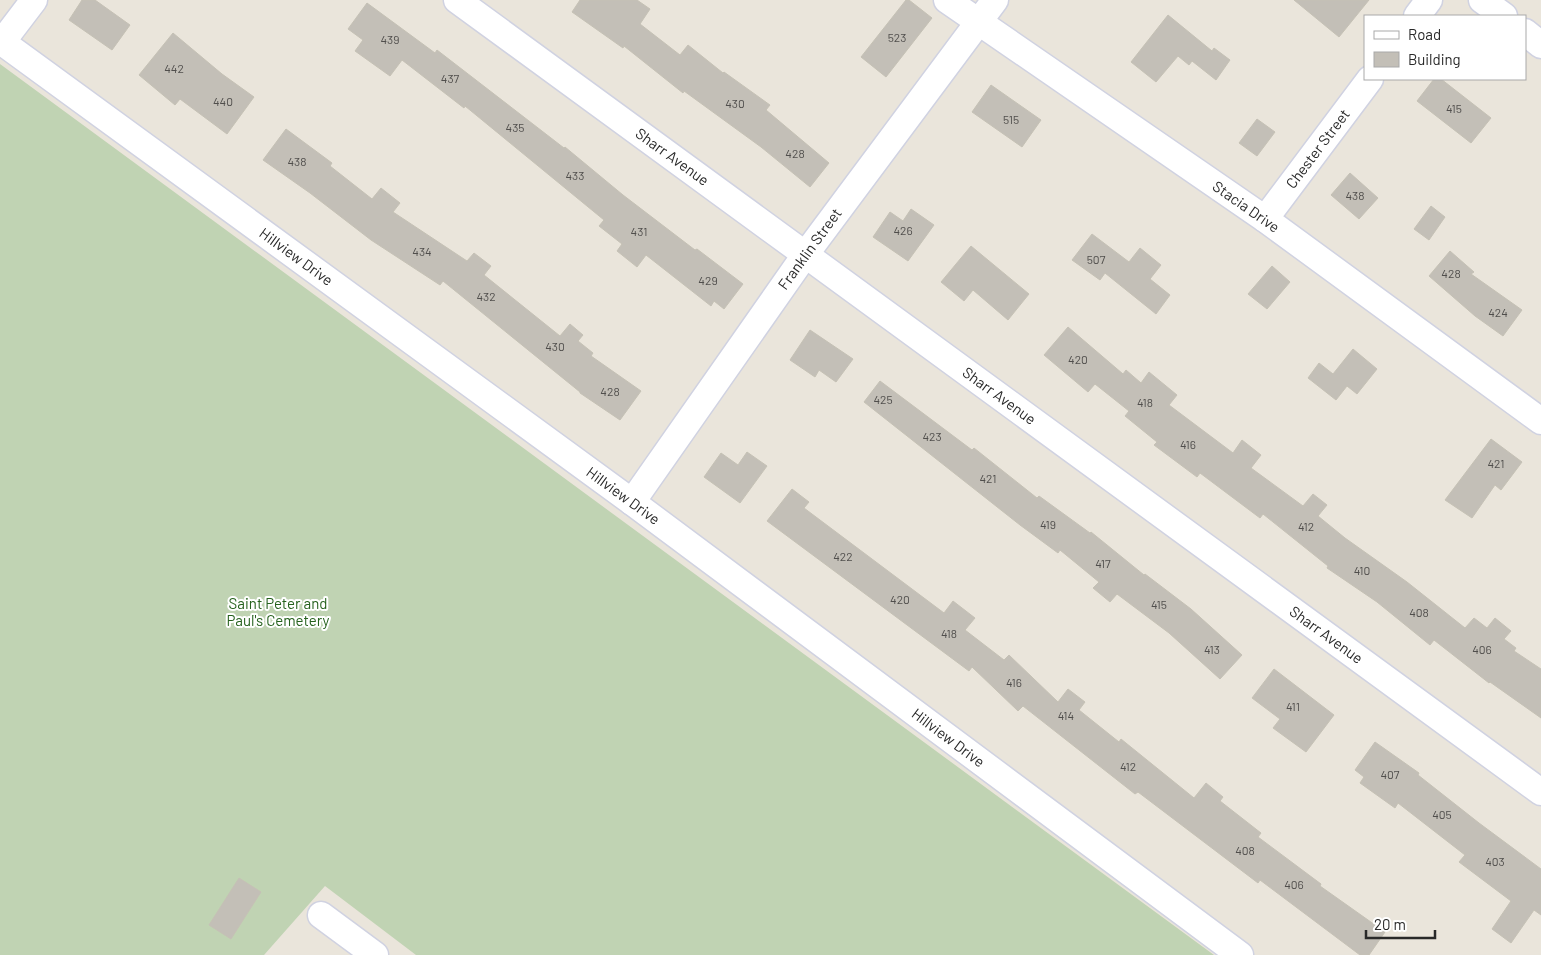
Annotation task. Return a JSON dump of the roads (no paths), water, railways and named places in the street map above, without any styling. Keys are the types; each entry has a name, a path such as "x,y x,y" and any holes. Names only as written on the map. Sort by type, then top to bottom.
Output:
{"street":[{"name":"Hillview Drive","path":"34,0 2,42 632,502 1240,955"},
{"name":"Sharr Avenue","path":"457,0 1541,792"},
{"name":"Stacia Drive","path":"946,0 1265,219 1541,421"},
{"name":"Franklin Street","path":"632,502 805,255 995,0"},
{"path":"1418,15 1429,0"},
{"path":"1482,0 1503,15"},
{"path":"1526,33 1541,45"},
{"name":"Chester Street","path":"1265,219 1369,80"},
{"path":"321,915 375,955"}],"park label":[{"name":"Saint Peter and Paul's Cemetery","path":"278,612"}]}
